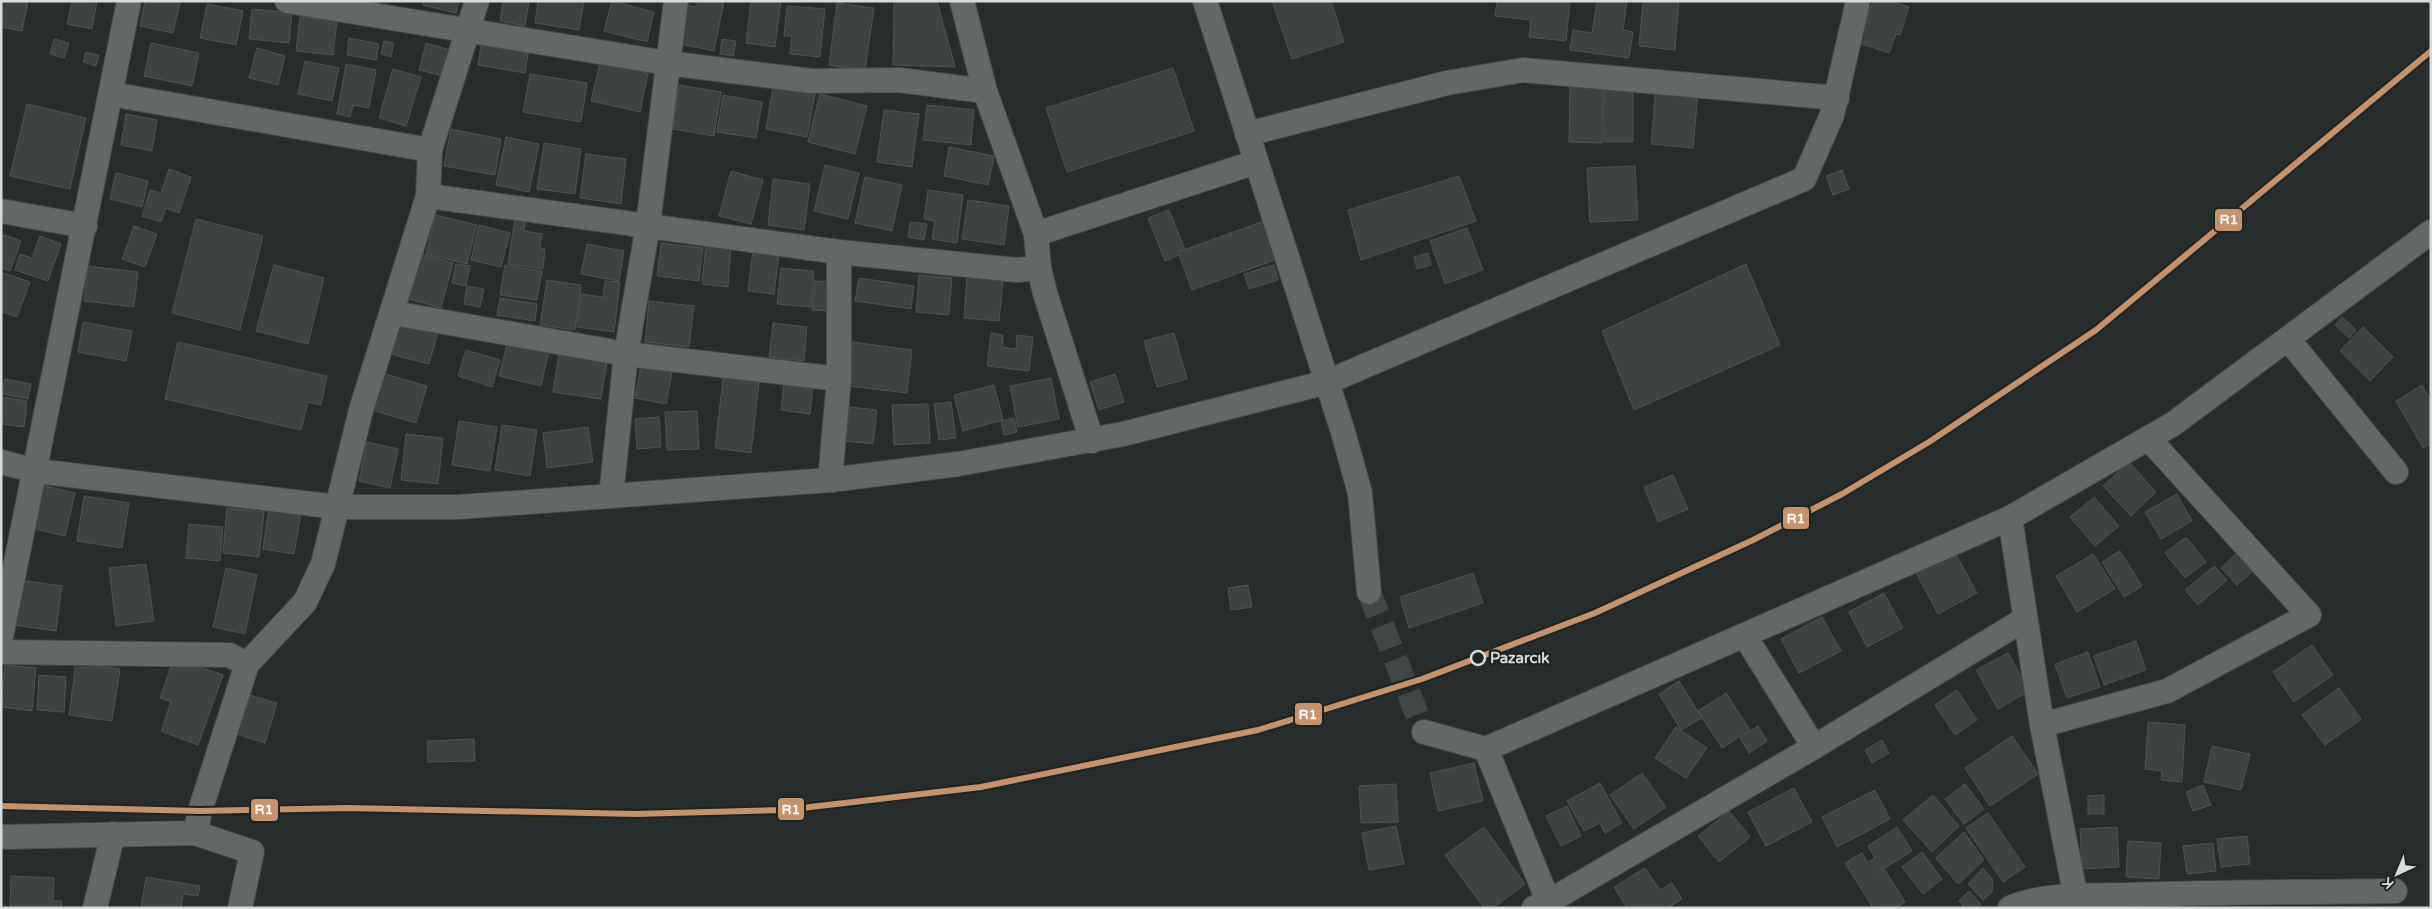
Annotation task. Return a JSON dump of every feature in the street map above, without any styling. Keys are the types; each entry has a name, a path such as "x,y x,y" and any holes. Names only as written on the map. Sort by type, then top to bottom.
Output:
{"street":[{"path":"1,638 129,1"},
{"path":"286,1 469,29 667,63 811,81 899,80 985,91"},
{"path":"195,833 200,811 247,664 305,602 324,564 361,410 393,313 428,196 430,150 478,1"},
{"path":"611,496 626,354 648,225 676,1"},
{"path":"962,1 985,91 1036,234 1039,268 1092,441"},
{"path":"1205,1 1327,382 1360,493 1369,592"},
{"path":"1,462 36,471 338,508 459,507 830,480 958,464 1092,441 1327,382 1804,179 1832,115 1858,1"},
{"path":"1247,134 1446,83 1523,70 1837,98"},
{"path":"111,94 430,150"},
{"path":"1036,234 1256,162"},
{"path":"428,196 839,252 1017,270 1039,268"},
{"path":"1,211 85,226"},
{"path":"1424,732 1486,749 2010,518 2173,424 2431,232"},
{"path":"830,480 839,379 839,252"},
{"path":"393,313 626,354 839,379"},
{"path":"2288,339 2396,472"},
{"path":"2042,725 2166,691 2309,615 2148,438"},
{"path":"2010,518 2042,725 2077,902"},
{"path":"1486,749 1544,906 1814,747 2025,619"},
{"path":"1745,636 1814,747"},
{"path":"1,652 228,655 247,664"},
{"path":"1,837 195,833 252,852 240,908"},
{"path":"95,908 114,834"},
{"path":"2010,908 2022,902 2077,902 2217,892 2395,891"}],"building":[{"path":"1,1 28,1 22,31 1,27"},
{"path":"72,1 97,1 92,29 67,24"},
{"path":"145,1 180,2 173,33 140,26"},
{"path":"424,1 459,1 456,13 423,5"},
{"path":"501,1 529,1 525,26 500,21 503,2"},
{"path":"538,1 584,1 579,30 535,23"},
{"path":"612,1 654,12 647,42 604,31"},
{"path":"698,1 724,1 714,51 676,43 684,5 697,7"},
{"path":"751,1 781,1 775,47 746,43"},
{"path":"894,1 937,1 955,67 893,65"},
{"path":"1272,1 1331,1 1344,42 1292,59"},
{"path":"1497,1 1570,1 1566,41 1529,37 1531,20 1495,16"},
{"path":"1597,1 1627,1 1623,30 1633,32 1629,58 1570,50 1573,30 1592,33"},
{"path":"1643,1 1679,1 1675,50 1639,46"},
{"path":"1873,1 1890,1 1909,7 1900,35 1896,34 1889,53 1859,43"},
{"path":"837,3 874,8 865,70 829,65"},
{"path":"207,4 243,11 236,45 200,38"},
{"path":"787,6 825,9 820,57 790,54 792,36 784,36"},
{"path":"252,9 292,13 289,43 249,39"},
{"path":"300,17 337,21 333,55 296,51"},
{"path":"349,38 379,44 376,60 347,55"},
{"path":"54,39 69,43 64,58 50,54"},
{"path":"722,39 736,41 733,56 720,54"},
{"path":"482,40 529,48 525,73 478,65"},
{"path":"384,41 394,43 391,57 381,54"},
{"path":"151,43 199,53 192,86 144,76"},
{"path":"426,43 450,50 443,76 419,70"},
{"path":"257,48 285,56 278,85 249,78"},
{"path":"86,52 99,55 96,66 83,62"},
{"path":"305,61 339,68 332,101 298,94"},
{"path":"600,63 648,73 640,112 591,101"},
{"path":"346,64 376,70 369,108 353,105 350,117 337,114"},
{"path":"1173,68 1194,131 1067,172 1046,108"},
{"path":"393,69 421,77 406,126 379,118"},
{"path":"530,74 587,83 581,122 523,112"},
{"path":"1570,84 1603,85 1602,143 1569,142"},
{"path":"679,85 721,92 714,136 673,129"},
{"path":"773,87 815,94 807,137 766,129"},
{"path":"1604,88 1633,88 1633,142 1604,142"},
{"path":"1656,88 1698,92 1693,148 1651,144"},
{"path":"820,94 867,106 855,154 808,142"},
{"path":"723,95 762,102 756,138 717,132"},
{"path":"27,104 86,118 70,189 10,176"},
{"path":"927,105 974,110 971,145 923,140"},
{"path":"884,110 919,114 912,167 877,162"},
{"path":"126,114 157,120 152,151 121,145"},
{"path":"451,129 501,139 495,175 444,166"},
{"path":"506,137 539,144 529,192 496,185"},
{"path":"544,143 581,149 575,194 537,189"},
{"path":"949,147 994,156 988,185 944,176"},
{"path":"586,154 626,159 621,204 580,198"},
{"path":"825,165 859,173 848,219 814,211"},
{"path":"1635,166 1638,220 1590,222 1587,168"},
{"path":"169,169 191,177 179,213 166,208 161,222 142,216 150,190 161,193"},
{"path":"1842,170 1849,189 1833,195 1826,176"},
{"path":"731,171 763,180 751,224 719,216"},
{"path":"116,173 148,181 142,207 110,199"},
{"path":"1459,176 1476,221 1361,260 1348,210"},
{"path":"865,177 902,185 892,231 855,223"},
{"path":"773,179 810,184 804,230 768,225"},
{"path":"928,190 963,195 957,243 932,239 935,221 924,219"},
{"path":"968,200 1009,206 1004,245 962,239"},
{"path":"1169,210 1186,252 1165,261 1148,218"},
{"path":"435,215 477,225 467,264 426,254"},
{"path":"196,219 263,236 240,330 172,313"},
{"path":"515,219 525,221 524,231 542,234 540,248 545,249 543,269 508,264"},
{"path":"1264,221 1277,259 1192,290 1178,252"},
{"path":"910,222 927,224 924,240 908,237"},
{"path":"479,225 510,233 501,267 471,260"},
{"path":"134,226 157,234 145,267 122,259"},
{"path":"1467,228 1483,270 1445,284 1430,241"},
{"path":"1,234 21,241 10,271 1,268"},
{"path":"40,236 61,244 48,281 15,270 20,254 32,258"},
{"path":"661,243 703,248 699,281 657,276"},
{"path":"706,243 731,245 728,287 702,284"},
{"path":"587,244 624,251 619,281 581,274"},
{"path":"753,250 779,253 774,294 748,291"},
{"path":"418,253 453,263 441,308 406,298"},
{"path":"1428,253 1431,265 1417,269 1414,257"},
{"path":"456,264 470,266 466,286 452,283"},
{"path":"1746,264 1780,345 1634,410 1602,331"},
{"path":"274,265 324,278 308,344 256,331"},
{"path":"505,265 542,271 537,300 500,295"},
{"path":"1274,265 1278,280 1249,289 1244,274"},
{"path":"88,266 138,272 134,307 84,301"},
{"path":"781,268 814,271 811,307 777,304"},
{"path":"1,272 30,282 17,317 1,312"},
{"path":"919,275 952,278 949,315 916,312"},
{"path":"967,277 1003,280 999,321 964,318"},
{"path":"859,278 914,286 911,309 855,301"},
{"path":"547,280 581,285 575,330 540,325"},
{"path":"605,281 620,282 614,332 577,327 581,294 603,297"},
{"path":"815,281 830,282 827,311 812,310"},
{"path":"467,286 484,289 480,307 464,304"},
{"path":"500,298 537,304 535,321 497,315"},
{"path":"649,301 694,306 689,347 645,342"},
{"path":"396,317 439,329 429,364 386,353"},
{"path":"2342,317 2356,330 2349,338 2335,325"},
{"path":"83,322 132,331 126,361 78,352"},
{"path":"773,323 807,327 804,361 769,357"},
{"path":"2363,327 2393,357 2370,381 2340,351"},
{"path":"991,333 1003,335 1002,347 1016,349 1017,335 1033,337 1029,371 987,366"},
{"path":"1174,333 1187,379 1157,387 1144,341"},
{"path":"508,341 549,351 541,386 499,376"},
{"path":"178,342 327,376 321,405 308,402 301,430 165,399"},
{"path":"853,342 912,350 907,393 848,386"},
{"path":"466,350 500,360 492,387 458,376"},
{"path":"559,354 607,362 601,399 553,392"},
{"path":"641,366 672,372 666,404 635,398"},
{"path":"724,371 760,375 751,453 715,448"},
{"path":"378,372 427,386 416,423 368,409"},
{"path":"1115,374 1124,402 1099,410 1090,382"},
{"path":"1051,378 1059,419 1018,427 1010,386"},
{"path":"5,379 31,384 28,399 2,394"},
{"path":"784,382 813,385 810,414 781,410"},
{"path":"994,385 1003,420 963,431 954,395"},
{"path":"2422,385 2431,401 2431,444 2423,448 2396,401"},
{"path":"1,397 27,401 24,427 1,424"},
{"path":"951,402 956,438 939,440 934,404"},
{"path":"928,404 930,443 894,445 892,405"},
{"path":"850,407 877,410 873,444 846,441"},
{"path":"697,411 699,449 667,450 665,412"},
{"path":"659,417 661,447 637,449 635,419"},
{"path":"1014,418 1017,432 1004,435 1001,421"},
{"path":"459,421 497,427 490,471 452,465"},
{"path":"502,425 537,430 530,476 495,470"},
{"path":"588,427 593,462 547,468 543,433"},
{"path":"406,434 443,438 438,484 401,480"},
{"path":"367,442 398,449 390,488 359,481"},
{"path":"2129,462 2156,492 2131,516 2103,486"},
{"path":"1673,475 1688,509 1658,522 1644,487"},
{"path":"41,485 75,493 65,536 31,528"},
{"path":"2177,494 2192,521 2161,539 2145,512"},
{"path":"84,496 129,503 122,548 77,541"},
{"path":"2094,497 2119,526 2095,546 2070,517"},
{"path":"269,507 301,512 294,554 263,549"},
{"path":"227,508 264,512 259,557 223,553"},
{"path":"189,524 223,527 220,561 186,558"},
{"path":"2186,537 2206,562 2185,578 2165,553"},
{"path":"1952,547 1977,593 1938,614 1913,567"},
{"path":"2240,550 2256,568 2237,585 2221,568"},
{"path":"2120,551 2142,586 2124,597 2102,562"},
{"path":"2093,554 2115,589 2077,612 2056,576"},
{"path":"146,564 154,621 116,626 109,568"},
{"path":"2214,566 2227,580 2198,605 2185,590"},
{"path":"226,568 257,575 245,634 213,627"},
{"path":"1473,573 1483,603 1409,628 1400,597"},
{"path":"20,580 62,586 56,631 14,625"},
{"path":"1248,585 1252,607 1231,610 1228,588"},
{"path":"1884,593 1903,628 1867,647 1849,612"},
{"path":"1822,617 1841,651 1799,673 1781,639"},
{"path":"2136,641 2146,670 2104,685 2094,656"},
{"path":"2312,645 2333,675 2294,702 2273,672"},
{"path":"2088,652 2100,687 2067,698 2055,664"},
{"path":"2008,653 2029,691 1998,709 1976,670"},
{"path":"174,658 223,675 198,745 161,731 171,702 160,698"},
{"path":"76,663 120,669 112,721 69,715"},
{"path":"5,665 36,668 32,711 1,707"},
{"path":"39,675 66,677 64,712 37,710"},
{"path":"1679,681 1702,718 1681,730 1659,694"},
{"path":"2339,688 2361,719 2325,745 2302,715"},
{"path":"1957,690 1977,720 1955,735 1935,705"},
{"path":"1726,693 1750,730 1722,748 1698,711"},
{"path":"250,695 277,703 265,743 237,734"},
{"path":"2148,722 2185,725 2182,782 2161,780 2162,771 2145,769"},
{"path":"1758,726 1767,741 1749,753 1740,738"},
{"path":"1676,727 1707,748 1686,778 1655,758"},
{"path":"2012,736 2038,774 1990,806 1965,768"},
{"path":"474,739 475,761 428,762 427,741"},
{"path":"1882,740 1889,753 1872,763 1865,750"},
{"path":"2212,746 2250,754 2241,790 2204,782"},
{"path":"1474,763 1483,801 1438,811 1430,773"},
{"path":"1642,773 1666,807 1634,829 1610,795"},
{"path":"1600,783 1622,823 1605,833 1600,823 1584,831 1567,801"},
{"path":"1396,784 1398,822 1361,823 1359,786"},
{"path":"1965,784 1984,809 1964,824 1945,799"},
{"path":"2203,785 2211,805 2193,811 2186,792"},
{"path":"1794,788 1812,822 1766,846 1748,812"},
{"path":"1875,790 1890,819 1837,847 1822,817"},
{"path":"1933,795 1959,826 1932,852 1903,820"},
{"path":"2104,795 2104,814 2088,814 2088,796"},
{"path":"1567,806 1581,836 1561,846 1546,816"},
{"path":"1729,811 1750,837 1719,862 1698,836"},
{"path":"1988,813 2025,867 2003,882 1966,828"},
{"path":"1396,826 1404,864 1369,870 1362,833"},
{"path":"1484,827 1525,884 1493,908 1484,908 1445,855"},
{"path":"1897,827 1912,851 1877,873 1869,861 1875,858 1868,846"},
{"path":"2117,827 2119,867 2082,869 2080,829"},
{"path":"1964,832 1984,860 1958,884 1936,858"},
{"path":"2247,836 2250,864 2221,867 2217,839"},
{"path":"2128,841 2161,843 2159,879 2126,877"},
{"path":"2213,843 2216,871 2187,874 2183,846"},
{"path":"1922,852 1942,879 1923,894 1902,867"},
{"path":"1862,853 1876,875 1885,870 1905,902 1895,908 1873,908 1845,863"},
{"path":"1645,868 1660,890 1672,883 1682,899 1667,908 1627,908 1614,887"},
{"path":"1983,868 1993,880 1992,892 1983,900 1968,884"},
{"path":"11,876 54,878 53,901 62,901 62,908 10,908"},
{"path":"146,877 200,886 198,896 183,894 181,908 141,908"},
{"path":"1969,891 1981,904 1977,908 1965,908 1959,901"}],"tunnel":[{"path":"1369,592 1424,732"}],"transit line":[{"name":"R1","path":"1,806 200,811 347,808 635,814 785,810 981,787 1258,730 1422,679 1595,613 1753,540 1842,494 1929,442 2096,330 2431,51"}],"place":[{"name":"Pazarcık","path":"1478,658"}]}
